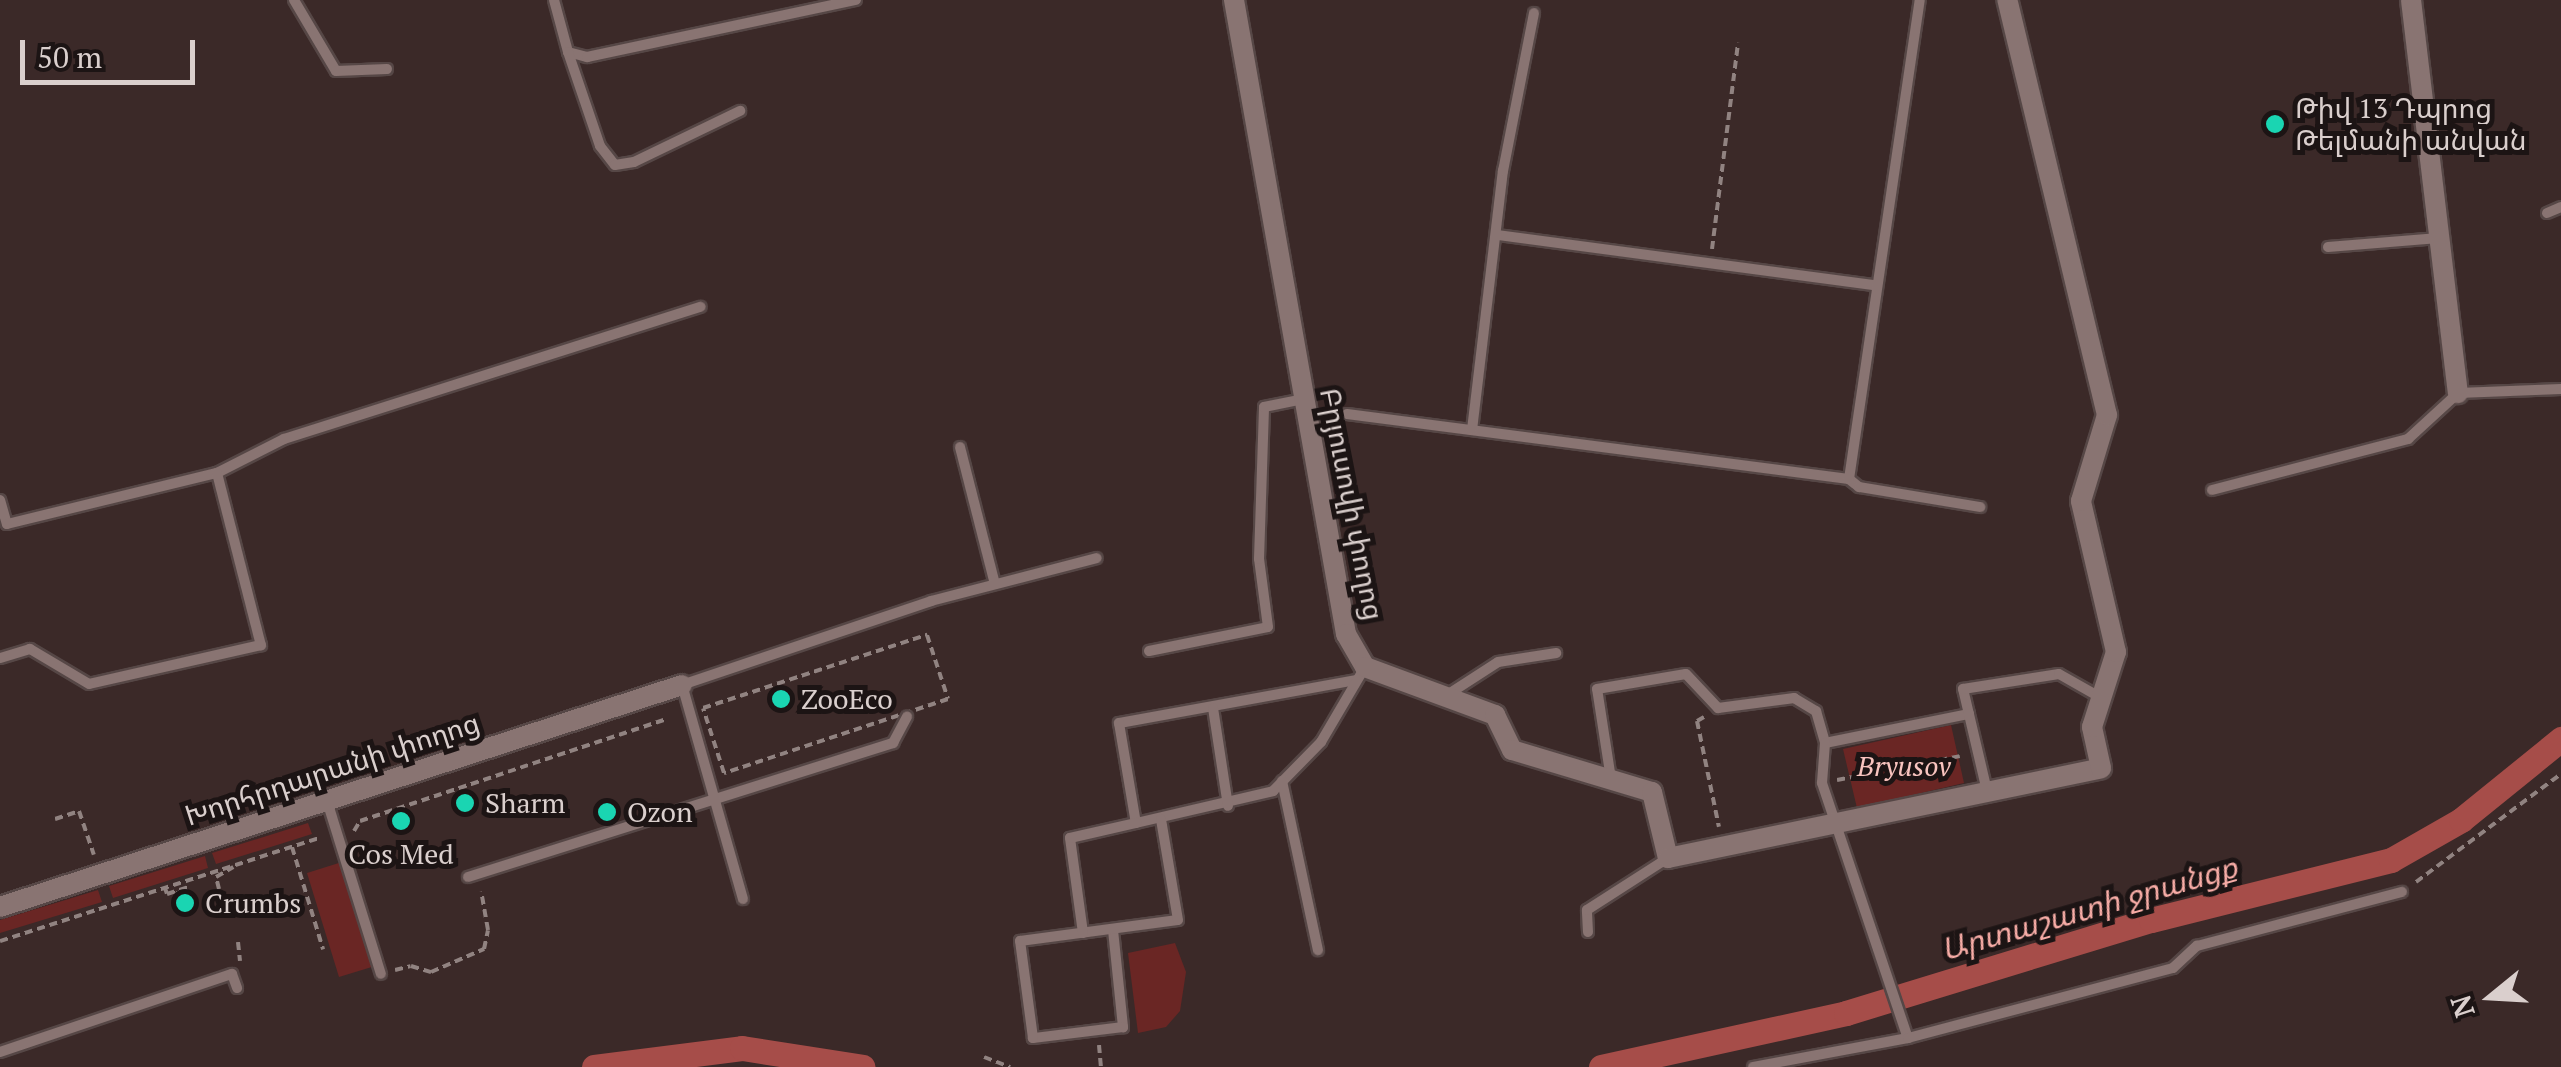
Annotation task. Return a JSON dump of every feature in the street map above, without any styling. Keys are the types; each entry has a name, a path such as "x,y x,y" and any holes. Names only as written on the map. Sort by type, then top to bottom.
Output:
{"street":[{"name":"Բրյուսովի փողոց","path":"1234,0 1346,634 1361,674"},
{"path":"1361,674 1495,715 1512,750 1652,792 1668,858 2101,768 2092,727 2104,700 2116,652 2081,502 2106,415 2007,0"},
{"path":"2410,0 2458,393"},
{"name":"Խորհրդարանի փողոց","path":"0,907 682,684"}],"lane":[{"path":"294,0 336,72 387,69"},
{"path":"554,0 600,146 615,165 634,162 740,111"},
{"path":"568,52 587,57 856,0"},
{"path":"1849,479 1874,285 1920,0"},
{"path":"1472,430 1503,170 1534,13"},
{"path":"2547,213 2561,207"},
{"path":"1498,235 1874,285"},
{"path":"2328,247 2439,238"},
{"path":"0,500 7,524 217,473 284,439 701,308"},
{"path":"2212,490 2408,439 2458,393 2561,389"},
{"path":"1149,651 1268,627 1258,559 1264,407 1304,399"},
{"path":"1347,414 1849,479 1859,487 1980,507"},
{"path":"960,447 995,584"},
{"path":"0,658 30,649 89,684 262,645 217,473"},
{"path":"743,899 682,684 995,584 1097,558"},
{"path":"1444,698 1498,662 1556,652"},
{"path":"1136,823 1119,722 1213,708 1361,674"},
{"path":"1084,934 1070,838 1256,800 1282,782 1321,742 1361,674"},
{"path":"1612,780 1596,689 1686,674 1718,708 1794,698 1816,710 1824,743 1822,783 1908,1038"},
{"path":"1987,792 1963,689 2059,674 2104,700"},
{"path":"1213,708 1228,806"},
{"path":"1824,743 1969,714"},
{"path":"473,876 892,743 907,717"},
{"path":"1282,782 1318,950"},
{"path":"326,800 381,974"},
{"path":"1112,930 1124,1028 1033,1038 1020,941 1178,920 1160,819"},
{"path":"1588,932 1587,910 1668,858"},
{"path":"1753,1067 1908,1038 2173,968 2196,946 2402,892"},
{"path":"0,1052 232,974 237,988"}],"path":[{"path":"1710,263 1738,43"},
{"path":"703,708 927,635 948,700 724,772"},
{"path":"1718,708 1697,721 1722,846"},
{"path":"344,834 360,821 667,719"},
{"path":"1822,783 1978,752"},
{"path":"2402,892 2561,774"},
{"path":"55,819 80,811 100,874"},
{"path":"0,941 319,839"},
{"path":"292,848 324,949"},
{"path":"219,889 216,877 233,866"},
{"path":"381,974 411,966 431,972 484,948 488,930 473,876"},
{"path":"165,888 177,891 189,887"},
{"path":"177,891 180,902"},
{"path":"238,942 243,956"},
{"path":"984,1057 1010,1067"}],"green space":[{"name":"Bryusov","path":"1951,725 1964,783 1857,808 1843,749"},
{"path":"308,823 312,834 216,864 212,853"},
{"path":"205,856 208,868 113,898 109,886"},
{"path":"342,862 375,966 339,977 307,873"},
{"path":"98,890 102,902 0,933 0,920"},
{"path":"1175,943 1186,972 1180,1011 1166,1027 1138,1033 1128,953"}],"waterway":[{"name":"Արտաշատի ջրանցք","path":"1601,1067 1846,1013 2151,920 2391,860 2461,820 2561,739"},
{"name":"Արտաշատի ջրանցք","path":"594,1067 742,1048 863,1067"}],"place":[{"name":"Թիվ 13 Դպրոց Թելմանի անվան","path":"2275,124"},
{"name":"ZooEco","path":"781,699"},
{"name":"Sharm","path":"465,803"},
{"name":"Ozon","path":"607,812"},
{"name":"Cos Med","path":"401,821"},
{"name":"Crumbs","path":"185,903"}]}
